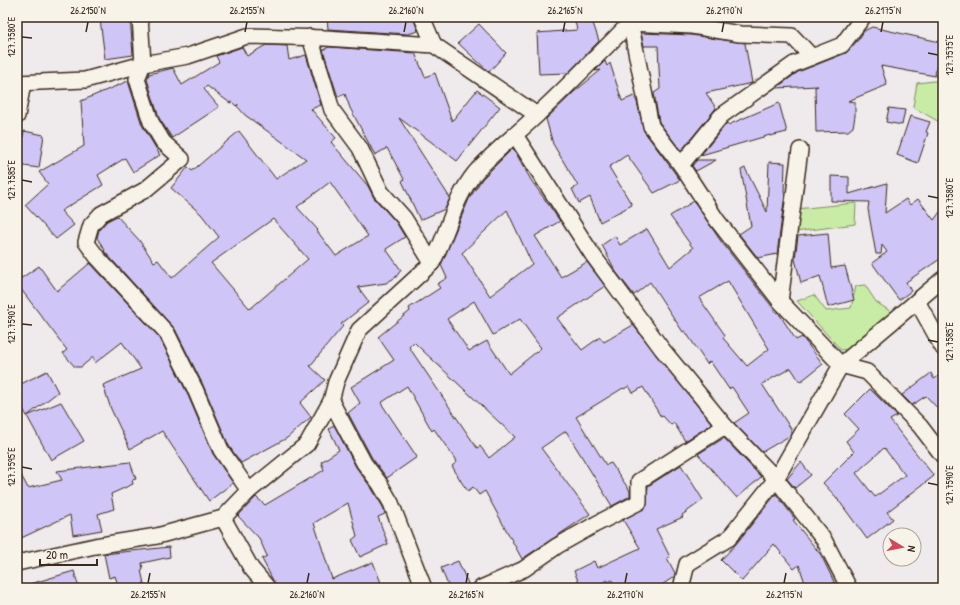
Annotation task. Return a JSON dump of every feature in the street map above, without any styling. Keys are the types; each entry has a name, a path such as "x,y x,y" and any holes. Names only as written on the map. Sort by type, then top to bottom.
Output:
{"street":[{"path":"140,17 143,64 137,79 150,122 163,142 182,159 145,190 101,214 91,226 86,242 96,257 167,333 195,389 221,450 249,491"},
{"path":"422,17 434,45"},
{"path":"681,165 721,116 794,64 842,45 863,17"},
{"path":"629,20 692,26 740,34 792,36 812,57"},
{"path":"17,563 95,546 157,536 223,518 249,491 306,444 331,401 336,382 359,330 432,263 439,250 448,221 460,196 475,173 537,115 629,20"},
{"path":"629,20 650,126 681,165 716,219 780,301 841,365 867,372 920,426 943,456"},
{"path":"17,116 20,83 85,80 143,64 188,56 247,36 310,37 434,45 537,115"},
{"path":"310,37 332,110 360,148 381,192 404,218 432,263"},
{"path":"515,135 592,254 662,349 725,426 776,479 824,540 849,588"},
{"path":"780,301 800,150"},
{"path":"681,588 687,564 729,538 776,479 841,365 943,279"},
{"path":"917,301 943,348"},
{"path":"331,401 364,463 380,484 391,503 424,588"},
{"path":"481,588 524,569 557,546 639,502 639,481 725,426"},
{"path":"223,518 251,568 268,588"}],"green space":[{"path":"943,80 943,139 941,123 913,107 917,83"},
{"path":"856,203 855,224 795,232 796,209"},
{"path":"865,285 876,302 893,313 849,349 841,350 797,301 814,295 826,311 851,308 856,286"}],"building":[{"path":"130,17 133,55 105,59 100,19"},
{"path":"327,17 413,17 418,31 408,34 328,29"},
{"path":"574,17 591,17 599,41 568,73 539,74 537,33 577,30"},
{"path":"479,24 506,53 489,72 458,43"},
{"path":"872,27 940,42 935,76 881,66 887,85 848,101 855,102 853,127 848,131 816,132 815,87 818,86 776,88 798,72 846,53 864,31"},
{"path":"641,33 691,35 745,43 752,83 706,93 716,108 681,151 659,122 654,93 660,89 658,46 644,46"},
{"path":"266,45 287,46 289,60 306,55 321,105 311,109 336,138 331,142 368,186 374,198 396,222 405,237 386,249 401,270 396,277 386,283 358,287 369,302 341,324 343,326 310,366 325,380 300,403 311,417 287,438 241,463 229,446 203,385 175,329 104,251 105,250 97,238 99,230 107,221 117,216 139,240 154,262 158,260 172,278 219,237 201,214 171,188 188,167 192,171 239,131 276,179 306,159 245,115 237,106 238,104 236,106 232,102 230,103 207,86 204,89 219,107 172,138 159,118 147,79 149,74 173,68 182,85 219,62 216,56 242,47 247,56","holes":["330,182 368,236 336,256 317,231 318,230 297,207","273,219 308,259 250,309 211,263"]},
{"path":"329,47 415,53 425,77 435,73 452,121 477,90 500,107 457,161 399,118 450,198 445,209 420,220 402,181 404,179 387,148 375,155 350,108 345,94 338,97 323,50"},
{"path":"605,61 607,66 610,63 622,101 634,96 637,102 644,131 680,180 654,193 627,155 609,167 632,205 600,222 590,197 579,203 572,189 578,186 553,144 546,119 574,92 601,70 595,71"},
{"path":"128,81 142,125 160,155 133,172 125,158 98,175 103,185 61,211 74,225 56,239 25,205 48,184 39,172 84,146 81,101"},
{"path":"779,103 787,132 770,135 701,155 727,123 728,125"},
{"path":"889,108 905,110 902,125 886,122"},
{"path":"910,116 930,122 918,163 897,155"},
{"path":"24,131 44,135 39,168 17,165"},
{"path":"513,148 531,180 560,221 535,236 561,277 587,262 605,286 557,318 582,350 600,337 604,342 633,325 712,424 685,441 674,423 671,425 663,416 661,417 643,387 633,393 629,386 624,389 623,388 576,417 606,465 611,463 630,491 630,496 612,506 566,431 541,448 590,514 522,559 485,491 479,495 473,487 468,491 462,483 452,466 457,462 434,429 432,431 407,386 381,403 417,457 387,478 372,458 348,413 360,403 351,387 394,360 378,337 410,311 409,308 440,288 437,284 447,278 441,265 469,199 482,179","holes":["507,210 532,264 490,296 462,253","474,301 493,335 520,319 541,348 509,374 487,341 469,351 447,319","414,342 515,437 489,458 480,446 477,448 409,347"]},
{"path":"697,160 716,160 696,171 692,166"},
{"path":"769,162 785,163 785,194 777,254 758,258 739,234 751,226 741,170 745,168 767,212"},
{"path":"831,176 849,177 849,194 887,183 885,213 906,199 910,205 918,199 934,220 943,208 943,257 906,282 911,291 899,300 872,263 887,252 882,245 881,254 876,254 868,209 869,202 831,201"},
{"path":"694,201 720,240 777,313 778,312 796,340 802,337 823,364 800,382 791,368 762,384 791,429 791,435 762,452 734,423 749,413 732,387 729,389 710,361 707,364 685,331 683,332 650,282 634,295 616,272 602,245 615,236 620,245 647,229 670,267 693,248 670,216","holes":["728,281 769,349 747,366 723,338 725,335 699,298"]},
{"path":"828,233 831,268 845,266 854,300 828,307 820,276 801,283 795,259 798,236"},
{"path":"90,263 160,338 187,393 213,454 233,483 209,501 162,431 130,449 111,409 103,385 141,369 122,342 95,363 93,357 81,367 75,367 63,353 67,350 17,284 17,281 39,266 57,291"},
{"path":"47,371 58,392 27,416 17,398 17,386"},
{"path":"931,373 934,379 943,373 943,414 926,396 912,405 902,395"},
{"path":"870,389 897,416 890,420 934,476 887,512 893,519 867,539 836,497 823,483 854,452 846,441 859,429 845,414","holes":["884,448 905,475 875,497 856,473"]},
{"path":"61,402 84,441 51,460 27,416"},
{"path":"334,425 356,467 383,507 385,514 378,517 388,544 360,557 352,540 357,536 348,503 314,523 332,579 373,562 383,588 277,588 262,559 267,556 259,538 238,516 256,497 265,505 324,470 321,462 339,450 329,429"},
{"path":"724,438 761,477 737,498 698,454"},
{"path":"130,462 136,479 132,480 133,484 111,494 114,509 98,514 102,530 73,535 70,515 17,540 17,468 28,488 62,480 57,471"},
{"path":"801,462 811,475 795,488 787,479"},
{"path":"681,465 703,500 682,515 683,517 656,529 670,557 667,558 675,573 674,577 657,588 615,588 612,580 608,582 607,580 592,588 581,588 574,571 594,561 597,568 640,548 623,520 646,507 648,486"},
{"path":"776,494 795,519 793,520 821,555 837,588 811,588 805,583 799,565 794,569 774,544 742,581 721,560 736,544"},
{"path":"169,547 170,557 142,563 143,570 141,570 145,588 119,588 115,576 109,578 104,554"},
{"path":"458,561 470,588 449,588 441,568"},
{"path":"74,571 79,588 31,588 30,584"}]}
